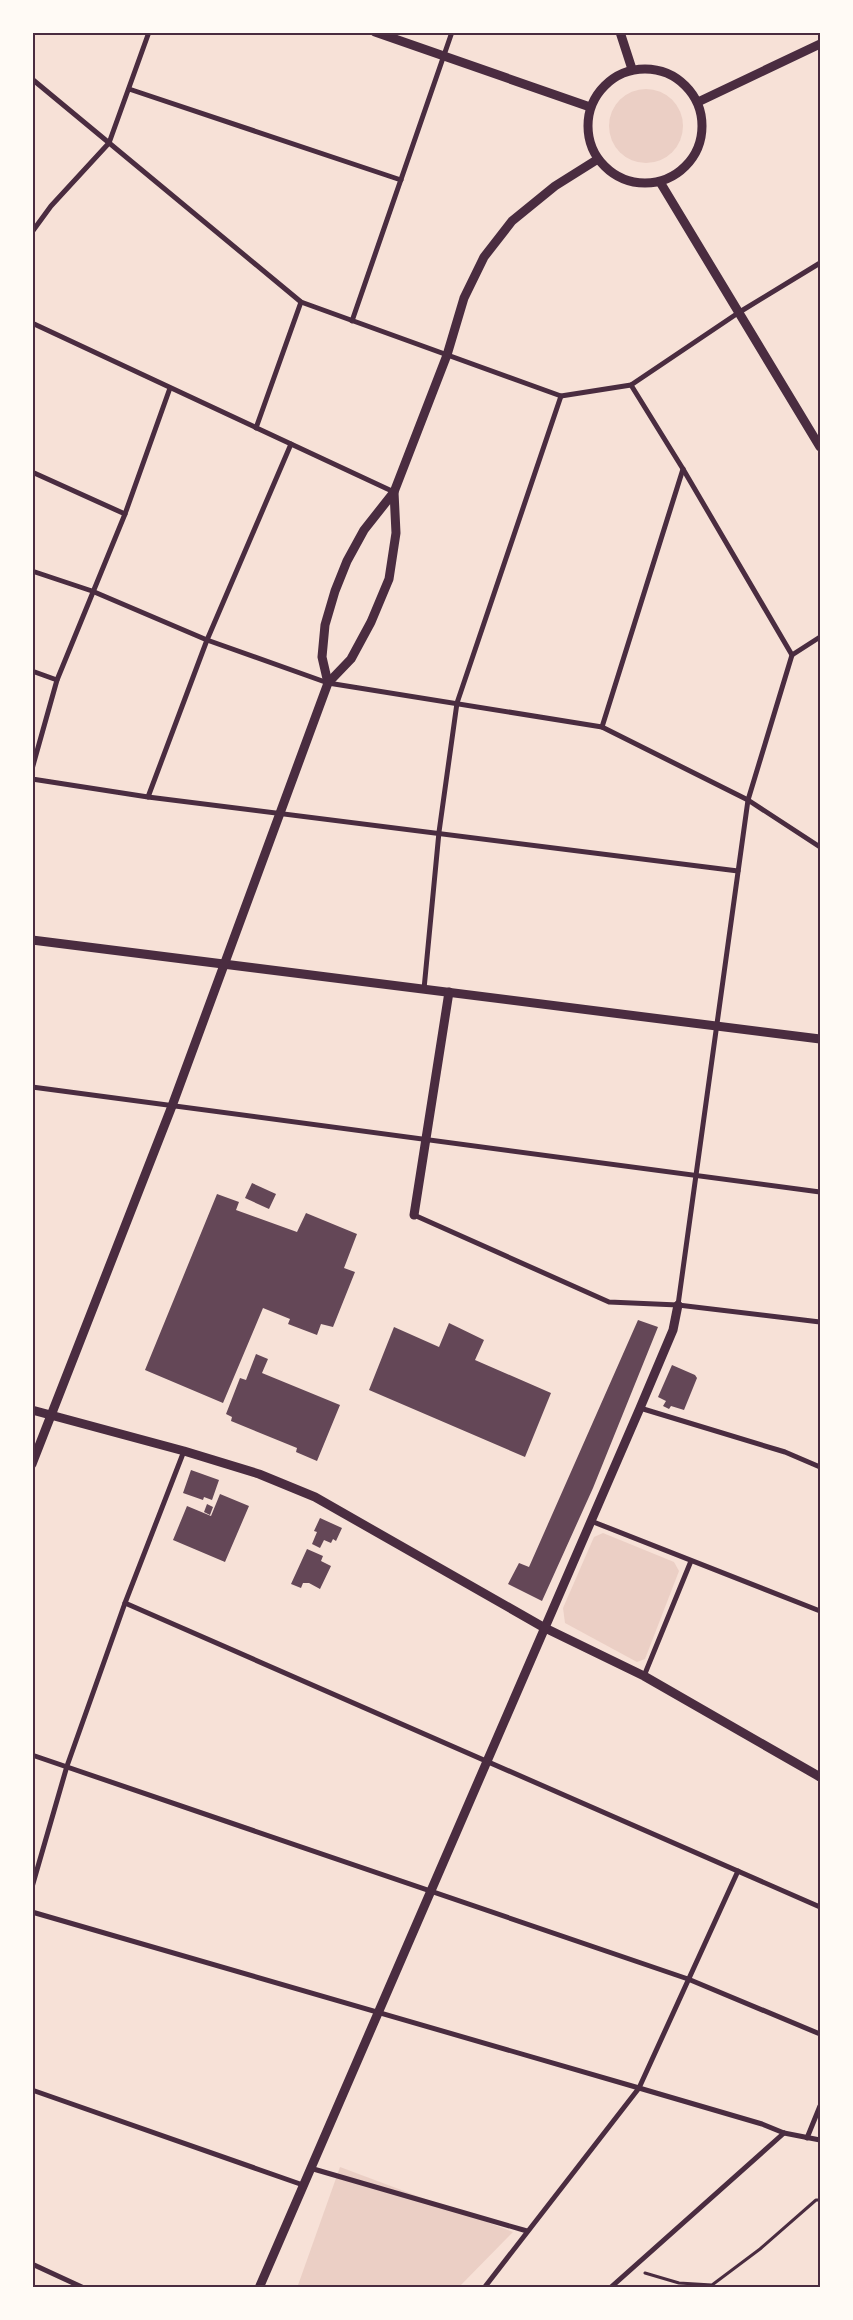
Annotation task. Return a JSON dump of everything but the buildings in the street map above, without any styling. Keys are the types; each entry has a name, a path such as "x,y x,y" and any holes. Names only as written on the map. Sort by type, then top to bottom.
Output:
{"street":[{"path":"32,232 51,206 110,143 149,32"},
{"path":"376,32 590,107"},
{"path":"352,321 452,32"},
{"path":"620,32 632,69"},
{"path":"698,102 820,44"},
{"path":"652,68 671,74 687,86 698,102 703,122 701,142 692,160 678,173 660,182 646,184 632,182 619,177 598,159 590,143 587,125 590,107 599,90 614,77 632,69 652,68"},
{"path":"32,80 301,302 561,396 631,385 738,313 820,262"},
{"path":"129,89 401,180"},
{"path":"328,683 322,657 325,624 335,591 347,561 364,530 394,492 447,355 464,298 484,257 512,221 555,186 598,159"},
{"path":"660,182 820,447"},
{"path":"256,428 301,302"},
{"path":"32,323 394,492"},
{"path":"631,385 683,469 792,655"},
{"path":"32,769 57,680 125,514 170,388"},
{"path":"424,989 439,832 457,703 561,396"},
{"path":"148,797 207,640 291,444"},
{"path":"602,727 683,469"},
{"path":"32,472 125,514"},
{"path":"32,1464 226,964 279,812 328,683 351,660 371,622 389,579 396,533 394,492"},
{"path":"32,571 92,591 207,640 328,683 602,727 748,800 820,847"},
{"path":"259,2288 672,1330 678,1305 748,800 792,655 820,637"},
{"path":"32,672 57,680"},
{"path":"32,779 148,797 738,871"},
{"path":"32,940 820,1038"},
{"path":"449,992 414,1215 609,1302 678,1305 820,1322"},
{"path":"32,1086 820,1192"},
{"path":"640,1408 785,1452 820,1467"},
{"path":"32,1410 184,1451 259,1474 315,1496 543,1627 644,1676 820,1777"},
{"path":"32,1887 67,1766 125,1603 184,1451"},
{"path":"590,1520 820,1612"},
{"path":"644,1676 691,1561"},
{"path":"125,1603 820,1907"},
{"path":"32,1755 688,1979 820,2034"},
{"path":"484,2288 639,2088 738,1871"},
{"path":"32,1912 762,2124 784,2133 820,2140"},
{"path":"32,2090 303,2185"},
{"path":"807,2138 820,2106"},
{"path":"610,2288 784,2133"},
{"path":"310,2168 528,2231"},
{"path":"32,2264 84,2288"}],"path":[{"path":"630,2269 680,2284 712,2285 760,2250 816,2200 820,2200"}],"shaded area":[{"path":"646,89 660,92 672,100 680,112 683,126 680,140 672,152 660,160 646,163 632,160 620,152 612,140 609,126 612,112 620,100 632,92"},
{"path":"603,1533 674,1562 679,1571 645,1659 637,1662 565,1623 563,1608 594,1537"},
{"path":"340,2167 513,2232 459,2287 297,2288"}]}
